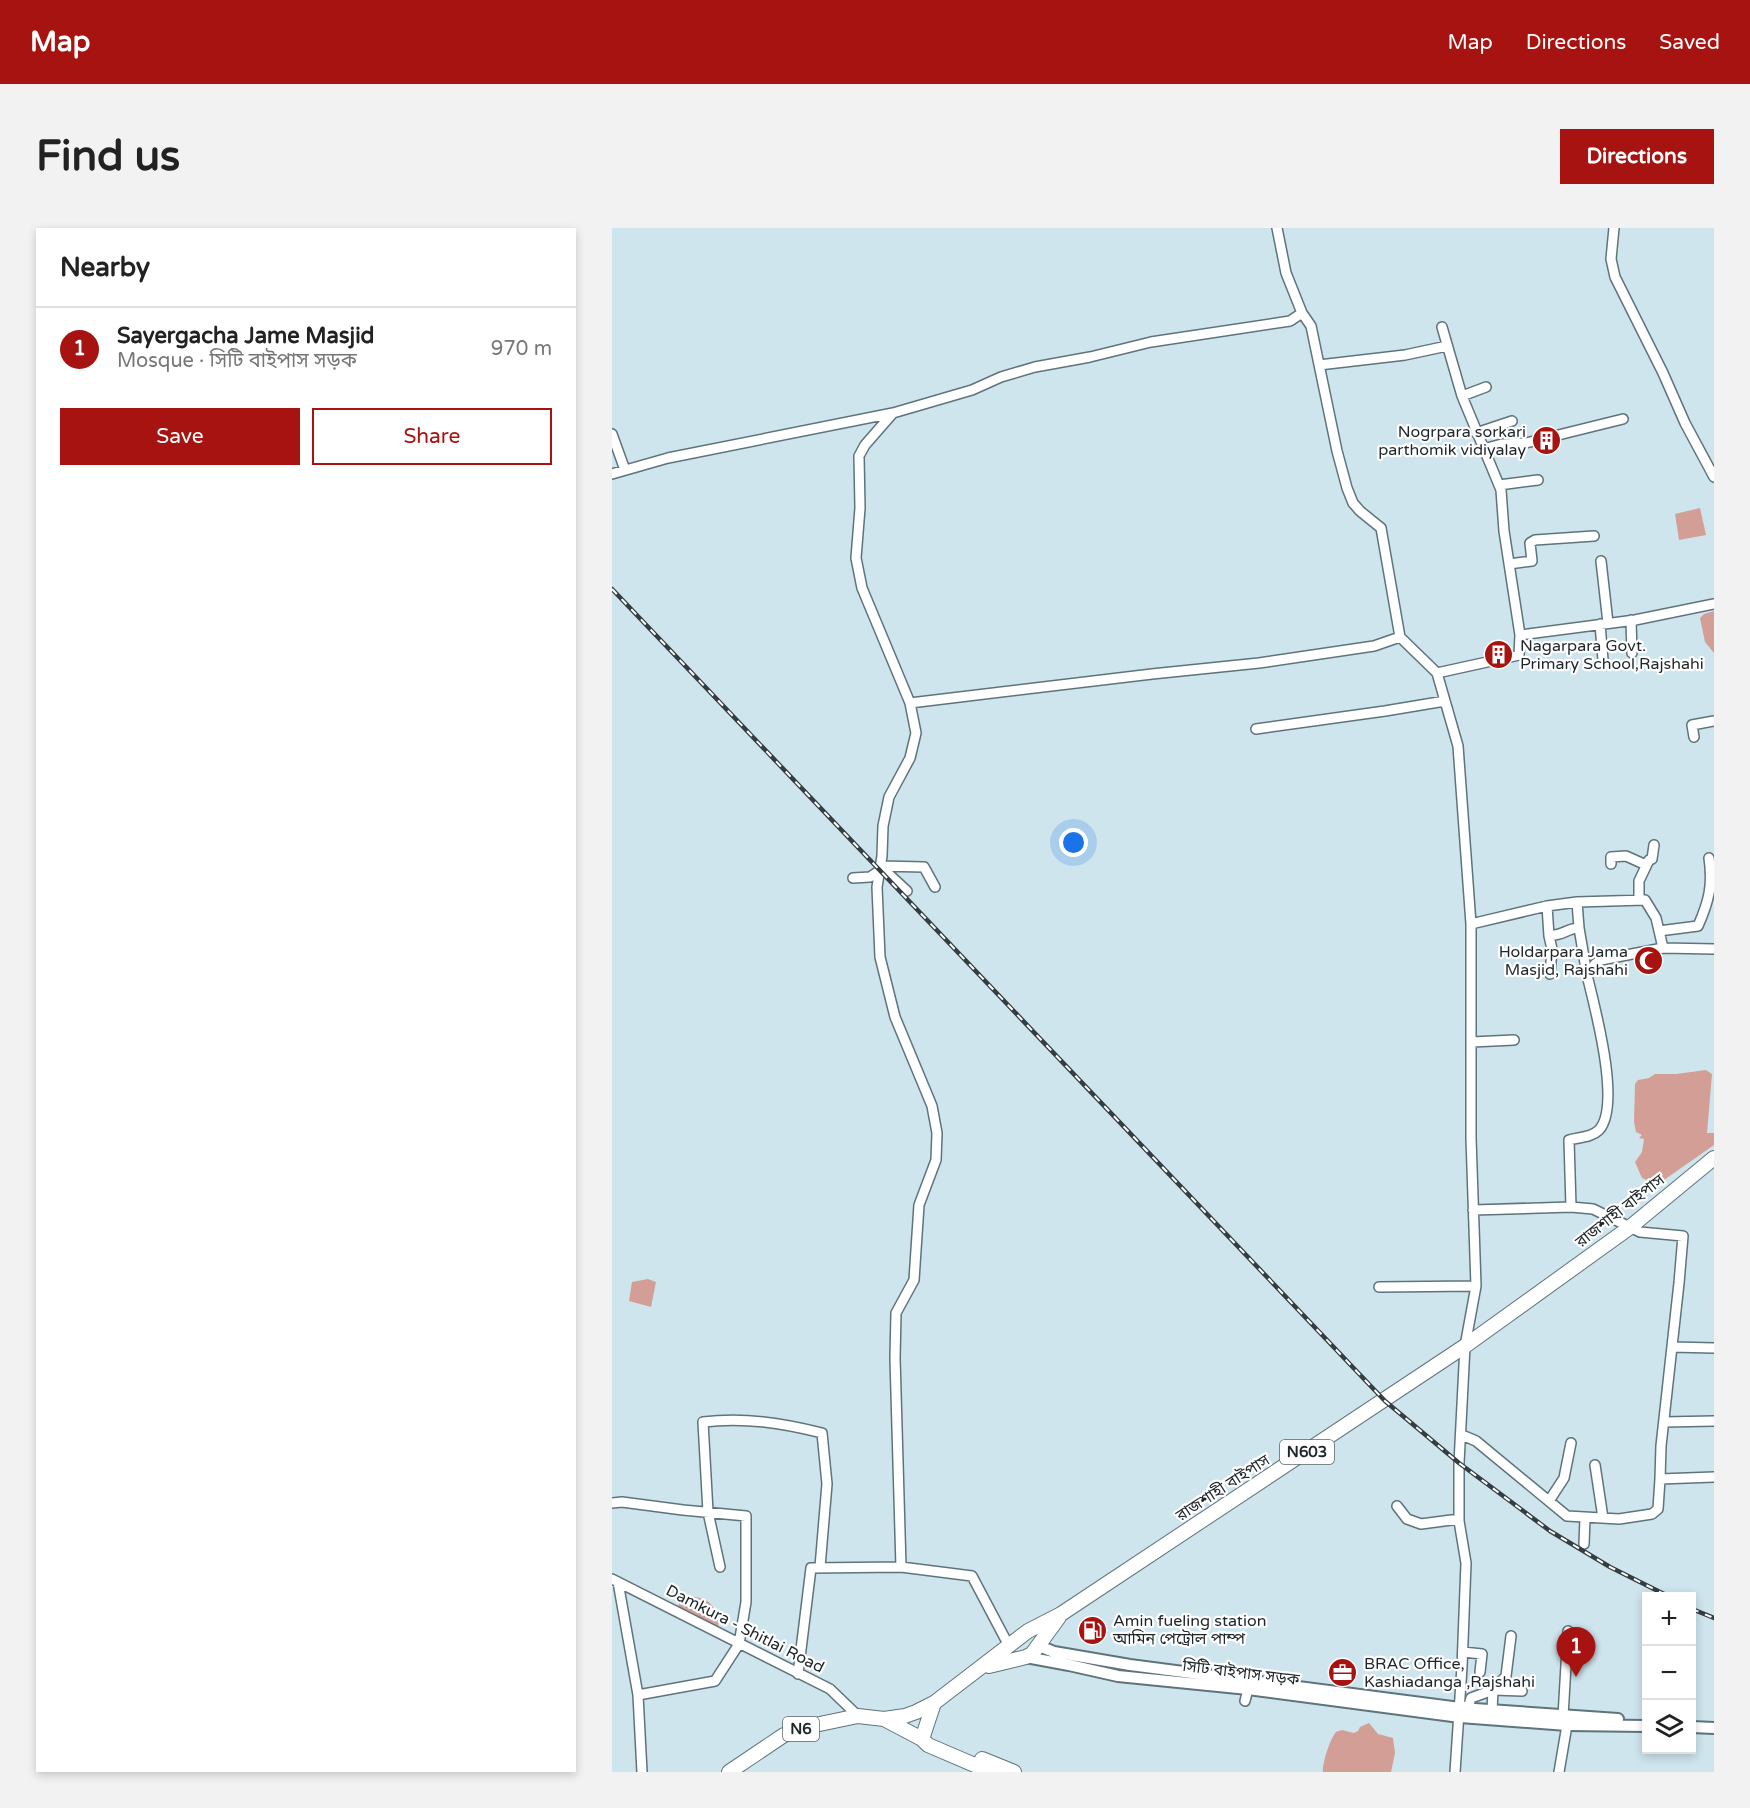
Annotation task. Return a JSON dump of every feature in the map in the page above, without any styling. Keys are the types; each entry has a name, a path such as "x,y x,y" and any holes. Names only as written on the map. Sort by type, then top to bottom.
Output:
{"highway":[{"name":"রাজশাহী বাইপাস","path":"884,1719 905,1716 934,1703 1028,1631 1061,1614 1465,1346 1629,1228 1714,1158"},
{"path":"1026,1658 1039,1646 1061,1614"},
{"path":"1028,1631 1039,1646"},
{"name":"সিটি বাইপাস সড়ক","path":"978,1670 1026,1658"},
{"path":"922,1739 934,1703"},
{"name":"N6","path":"729,1772 784,1735 810,1726 858,1716 884,1719 922,1739 928,1745 991,1772"},
{"name":"N6","path":"922,1739 931,1737 1014,1772"}],"main road":[{"path":"1039,1646 1054,1652 1130,1665 1460,1712 1492,1711 1565,1720 1642,1720"},
{"name":"সিটি বাইপাস সড়ক","path":"1026,1658 1118,1676 1460,1712 1642,1726"},
{"path":"1696,1721 1714,1722"},
{"path":"1696,1727 1714,1728"}],"street":[{"path":"1277,228 1286,273 1302,313 1311,326 1347,488 1353,503 1381,528 1400,637 1437,673 1458,746 1471,924 1473,1210 1476,1286 1465,1346 1459,1463 1460,1519 1466,1563 1460,1712 1455,1772"},
{"path":"1614,228 1611,259 1615,277 1663,374 1684,423 1714,477"},
{"path":"612,474 668,458 893,412 972,390 1001,377 1035,367 1090,357 1151,342 1290,321 1302,313"},
{"path":"1437,673 1519,655 1520,635 1499,485 1462,396 1442,327"},
{"path":"1319,365 1396,356 1447,346"},
{"path":"1462,396 1486,387"},
{"path":"893,412 865,445 859,456 860,508 856,558 862,588 910,704 916,733 910,758 890,797 883,826 877,887 880,957 896,1017 932,1106 937,1133 936,1160 919,1205 914,1280 896,1313 895,1358 901,1567"},
{"path":"1483,449 1526,442 1623,419"},
{"path":"1476,433 1512,421"},
{"path":"612,434 625,470"},
{"path":"1499,485 1538,480"},
{"path":"1509,564 1532,561 1530,543 1535,540 1594,536"},
{"path":"1601,561 1603,660"},
{"path":"1520,635 1631,621 1714,604"},
{"path":"1631,621 1632,653"},
{"path":"910,704 1259,663 1374,646 1400,637"},
{"path":"1256,729 1445,700"},
{"path":"1694,737 1692,725 1714,721"},
{"path":"1639,900 1639,881 1646,865 1652,859 1654,845"},
{"path":"1611,864 1611,857 1626,856 1646,865"},
{"path":"1659,931 1698,926 1708,902 1712,879 1709,858"},
{"path":"853,878 870,877 880,868 924,867 935,887"},
{"path":"880,868 907,891"},
{"path":"1471,924 1547,906 1577,902 1645,900 1656,918 1663,948"},
{"path":"1571,1207 1569,1140 1589,1136 1600,1129 1605,1116 1608,1095 1604,1046 1587,975 1577,902"},
{"path":"1547,906 1552,949 1550,974"},
{"path":"1549,935 1560,936 1571,928 1579,928"},
{"path":"1587,975 1595,964 1602,960 1663,948 1714,949"},
{"path":"1472,1042 1514,1041"},
{"path":"1462,1435 1476,1441 1567,1516 1625,1518 1656,1512 1659,1506 1661,1446 1683,1236 1640,1232 1593,1209 1571,1207 1473,1210"},
{"path":"1380,1287 1476,1286"},
{"path":"1672,1347 1714,1348"},
{"path":"720,1567 708,1512 703,1422 723,1419 780,1423 822,1433 827,1484 820,1568"},
{"path":"1664,1422 1714,1421"},
{"path":"1549,1501 1564,1478 1571,1443"},
{"path":"1595,1464 1603,1518"},
{"path":"1660,1479 1714,1477"},
{"path":"612,1503 622,1502 746,1516 746,1602 739,1644 715,1681 638,1695"},
{"path":"1397,1506 1407,1519 1421,1524 1460,1519"},
{"path":"1584,1544 1585,1518"},
{"path":"798,1674 811,1568 901,1567 972,1575 1009,1646"},
{"path":"615,1580 638,1695 642,1772"},
{"name":"Damkura - Shitlai Road","path":"615,1580 830,1689 858,1716"},
{"path":"1559,1772 1565,1720 1568,1631"},
{"path":"1492,1711 1494,1690 1506,1676 1511,1636"},
{"path":"1463,1652 1482,1654 1480,1672"},
{"path":"1245,1701 1248,1689"},
{"path":"1460,1712 1469,1706 1471,1698 1494,1690 1522,1691"}],"shaded area":[{"path":"1700,508 1706,535 1679,540 1675,514"},
{"path":"1714,611 1714,653 1705,642 1700,618"},
{"path":"1706,1070 1712,1074 1707,1133 1714,1133 1714,1145 1664,1180 1652,1178 1649,1181 1642,1178 1635,1162 1642,1152 1644,1139 1639,1138 1642,1135 1636,1132 1634,1122 1635,1084 1638,1080 1655,1074"},
{"path":"648,1279 656,1282 651,1307 629,1301 632,1282"},
{"path":"690,1596 701,1598 712,1605 720,1619 717,1630 677,1609 681,1599"},
{"path":"1369,1723 1378,1734 1393,1738 1395,1753 1391,1772 1323,1772 1327,1752 1336,1732 1342,1730 1354,1733"}],"railway":[{"path":"612,589 1385,1401 1459,1463 1550,1531 1610,1567 1660,1592"},
{"path":"1696,1611 1714,1618"}],"place":[{"name":"Nogrpara sorkari parthomik vidiyalay","path":"1547,441"},
{"name":"Nagarpara Govt. Primary School,Rajshahi","path":"1499,655"},
{"name":"Holdarpara Jama Masjid, Rajshahi","path":"1649,961"},
{"name":"Amin fueling station আমিন পেট্রোল পাম্প","path":"1092,1630"},
{"name":"BRAC Office, Kashiadanga ,Rajshahi","path":"1343,1673"},
{"name":"Sayergacha Jame Masjid","path":"1576,1677"}]}
